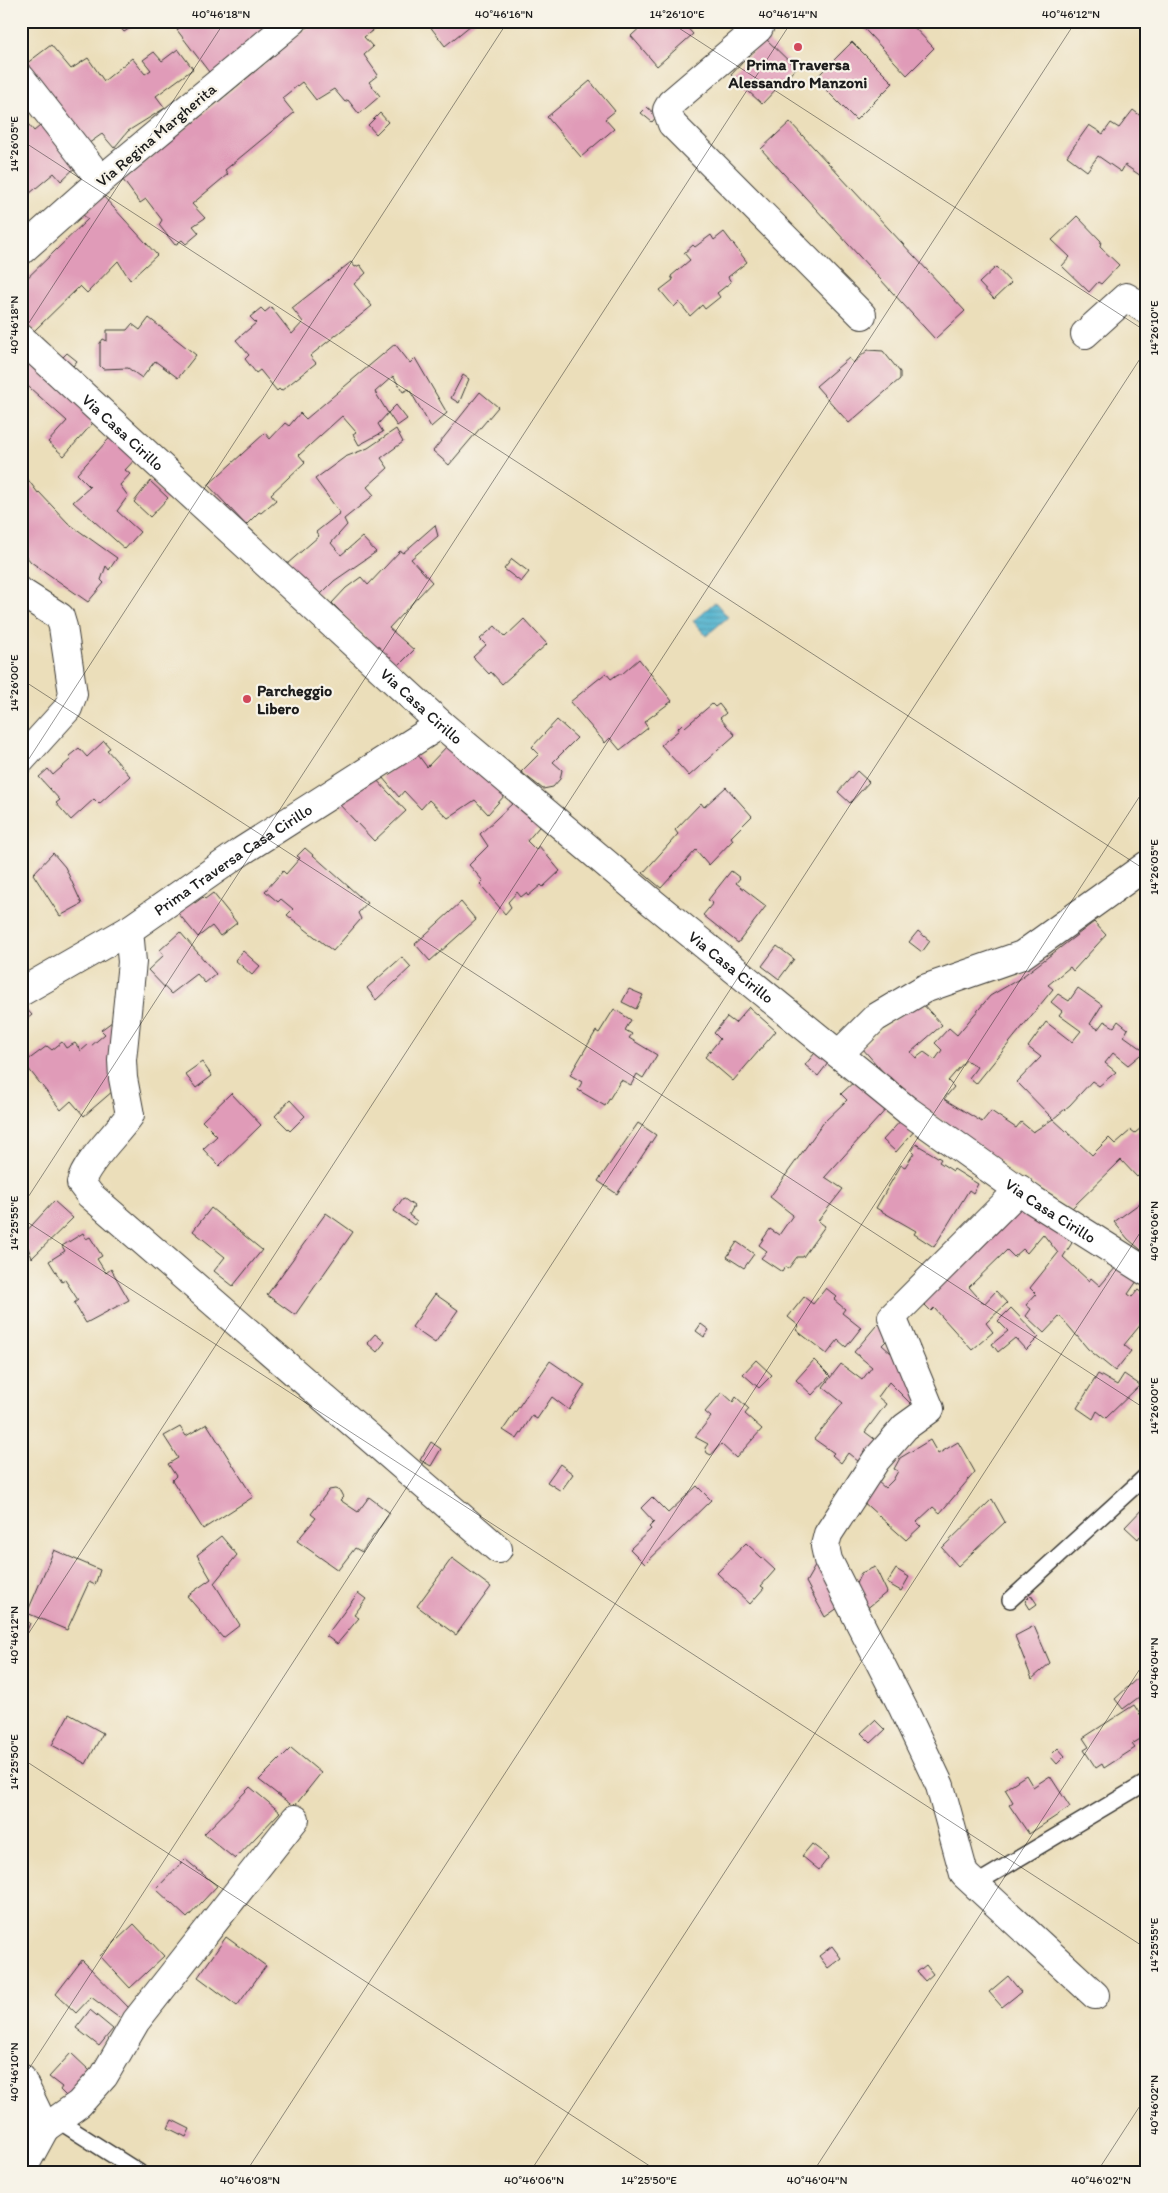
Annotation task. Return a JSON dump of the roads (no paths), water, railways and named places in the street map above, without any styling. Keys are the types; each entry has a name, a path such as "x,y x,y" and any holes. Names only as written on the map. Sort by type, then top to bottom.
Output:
{"street":[{"path":"761,21 759,28 671,103 667,110 672,124 862,315"},
{"name":"Via Regina Margherita","path":"21,251 284,24"},
{"path":"21,78 101,180"},
{"path":"1085,334 1126,297 1147,310"},
{"name":"Via Casa Cirillo","path":"21,338 441,724 653,903 907,1110 1033,1200 1147,1272"},
{"path":"21,592 60,617 73,694 68,708 21,760"},
{"name":"Prima Traversa Casa Cirillo","path":"21,992 129,930 242,851 441,724"},
{"path":"839,1054 875,1018 924,989 1022,955 1147,865"},
{"path":"129,930 132,962 122,1060 123,1078 130,1115 120,1130 83,1172 81,1182 97,1202 498,1549"},
{"path":"1020,1190 892,1318 930,1409 905,1428 876,1460 828,1534 825,1546 828,1560 940,1786 964,1874 1096,1995"},
{"path":"21,2172 51,2124 79,2104 104,2076 136,2021 295,1819"},
{"path":"21,2078 51,2124"}],"lane":[{"path":"1010,1600 1147,1475"},
{"path":"984,1879 1147,1782"},
{"path":"51,2124 139,2172"}],"water":[{"path":"715,602 728,617 706,636 693,621"}],"place":[{"name":"Prima Traversa Alessandro Manzoni","path":"798,47"},
{"name":"Parcheggio Libero","path":"247,699"}]}
